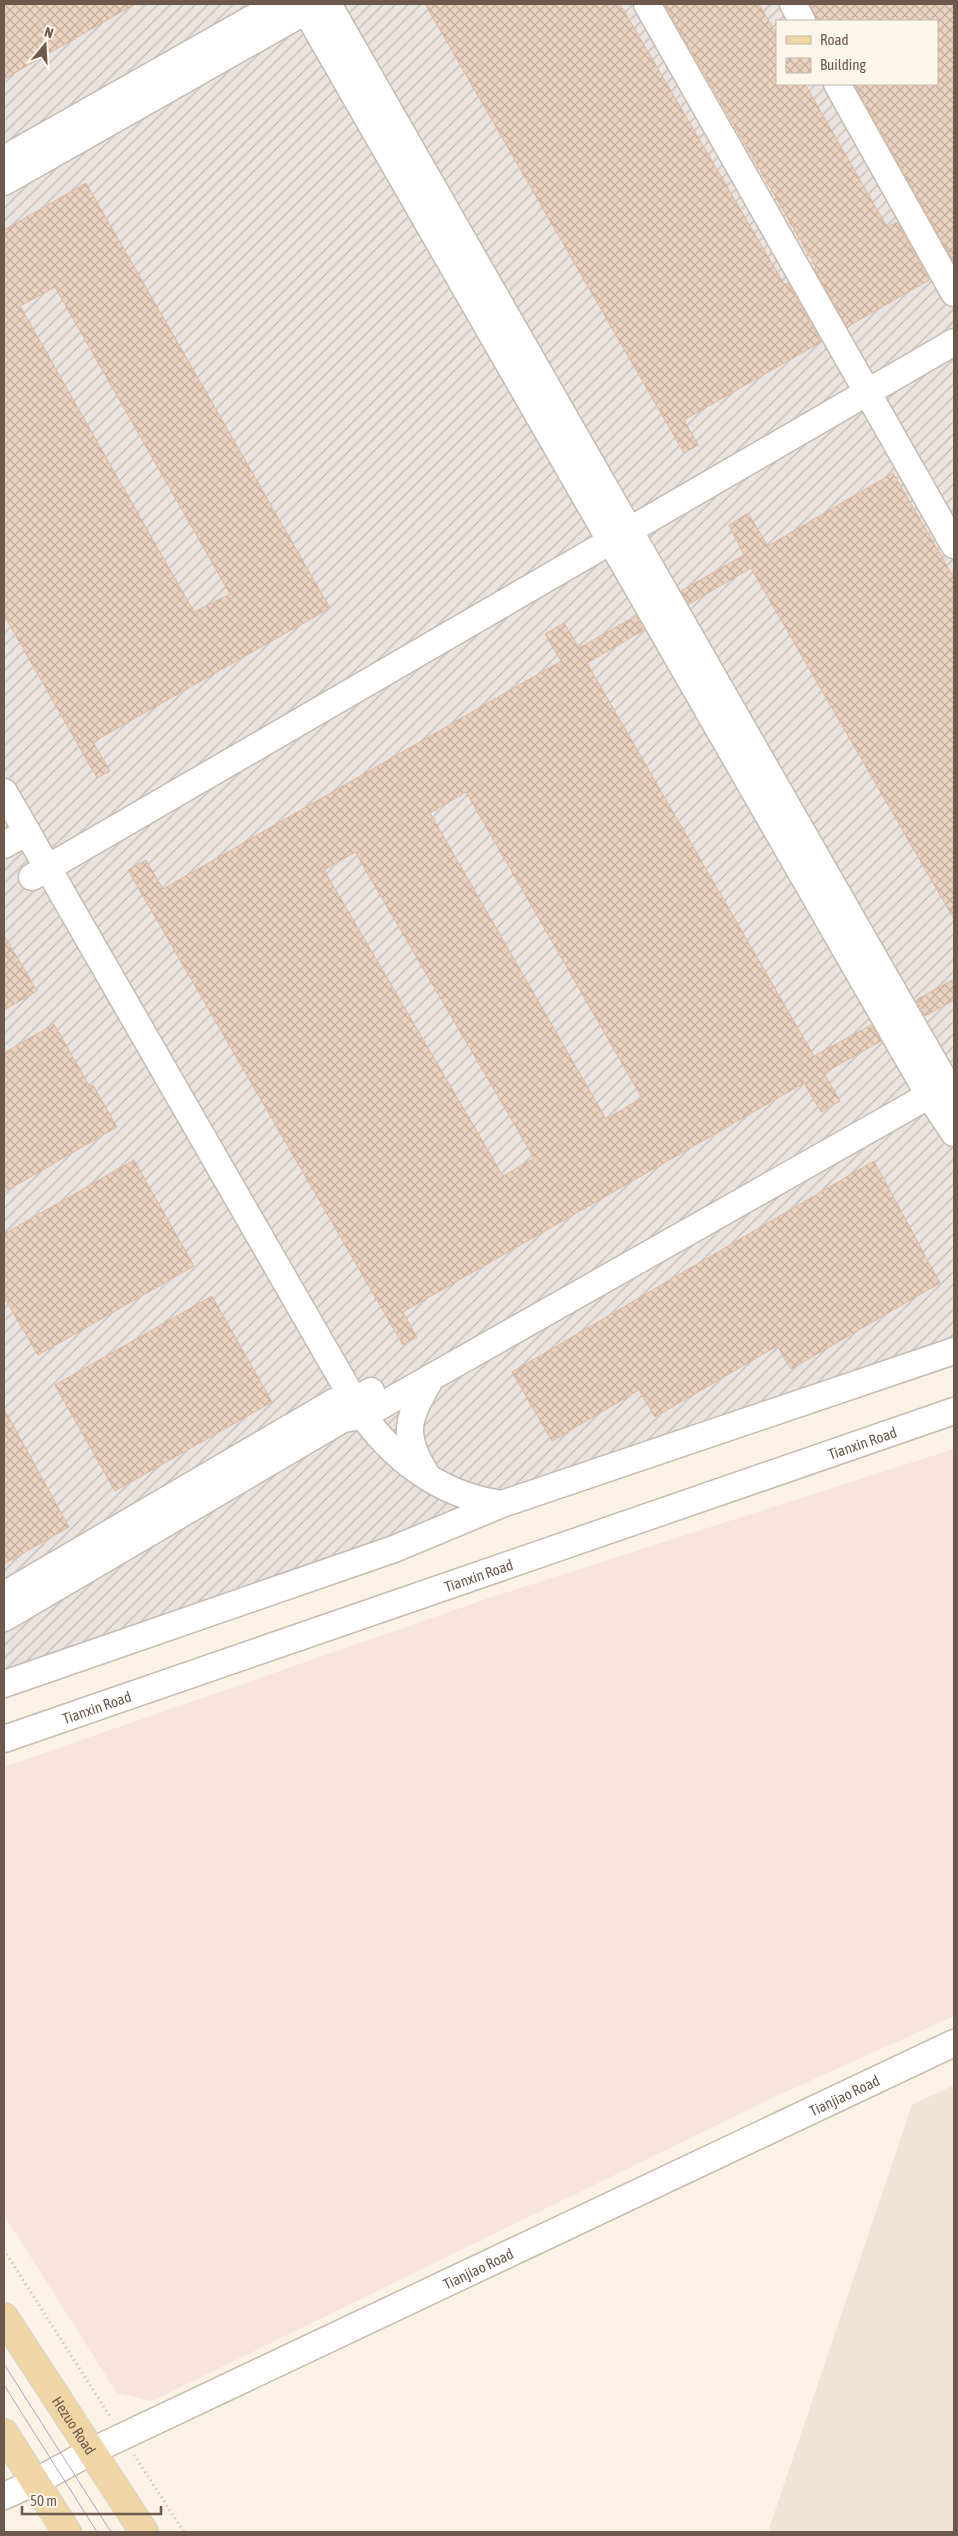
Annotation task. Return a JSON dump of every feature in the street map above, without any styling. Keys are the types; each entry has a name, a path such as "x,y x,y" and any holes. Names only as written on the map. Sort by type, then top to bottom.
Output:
{"main road":[{"name":"Hezuo Road","path":"4,2317 55,2399 92,2451 144,2532"},
{"path":"4,2433 66,2532"}],"street":[{"path":"4,159 278,4"},
{"path":"647,4 954,544"},
{"path":"792,4 801,20"},
{"path":"4,182 313,5 620,536 943,1083 954,1133"},
{"path":"838,85 954,293"},
{"path":"40,873 954,342"},
{"path":"10,824 349,1409 386,1464 414,1487 441,1504 460,1512 477,1513 954,1351"},
{"path":"4,1618 349,1409 431,1378 943,1083"},
{"path":"4,1595 349,1409 943,1083"},
{"path":"430,1479 417,1458 409,1439 410,1419 431,1378"},
{"path":"349,1409 407,1462 430,1479 476,1501 502,1504"},
{"name":"Tianxin Road","path":"4,1738 954,1411"},
{"path":"4,1684 394,1549 502,1504"},
{"name":"Tianjiao Road","path":"4,2496 35,2482 92,2451 954,2043"}],"path":[{"path":"4,2250 184,2532"}],"shaded area":[{"path":"4,4 954,4 954,1359 4,1693"},
{"path":"954,1449 954,2016 774,2097 152,2401 117,2393 4,2215 4,1767 489,1598"},
{"path":"954,2085 954,2532 768,2532 912,2105"}],"building":[{"path":"4,4 135,4 4,79"},
{"path":"425,4 620,4 784,284 788,283 821,342 684,420 698,445 684,453"},
{"path":"664,4 759,4 776,33 776,85 806,85 887,227 897,222 929,280 847,327 814,268 816,267"},
{"path":"810,4 954,4 954,263 855,85 938,85 938,20 817,20"},
{"path":"86,183 330,608 93,742 110,771 97,778 4,615 4,230","holes":["55,287 230,594 194,612 20,306"]},
{"path":"893,473 954,578 954,919 751,568 689,604 681,591 744,555 729,525 748,513 768,546"},
{"path":"636,616 644,630 587,663 814,1056 871,1025 881,1041 824,1073 840,1101 821,1112 804,1083 403,1312 417,1337 403,1345 128,870 146,860 163,889 561,661 545,634 564,623 579,648","holes":["466,792 642,1098 606,1119 430,813","355,852 534,1158 503,1176 324,870"]},
{"path":"4,935 37,991 4,1010"},
{"path":"954,979 954,1000 925,1016 916,1000"},
{"path":"54,1024 90,1087 93,1085 117,1127 4,1192 4,1053"},
{"path":"134,1160 194,1266 38,1355 4,1297 4,1234"},
{"path":"874,1161 940,1283 791,1369 777,1346 655,1417 639,1390 552,1441 512,1372"},
{"path":"212,1296 272,1402 115,1491 55,1385"},
{"path":"4,1409 69,1527 4,1564"}],"tram line":[{"path":"4,2364 111,2532"},
{"path":"4,2385 97,2532"}]}
